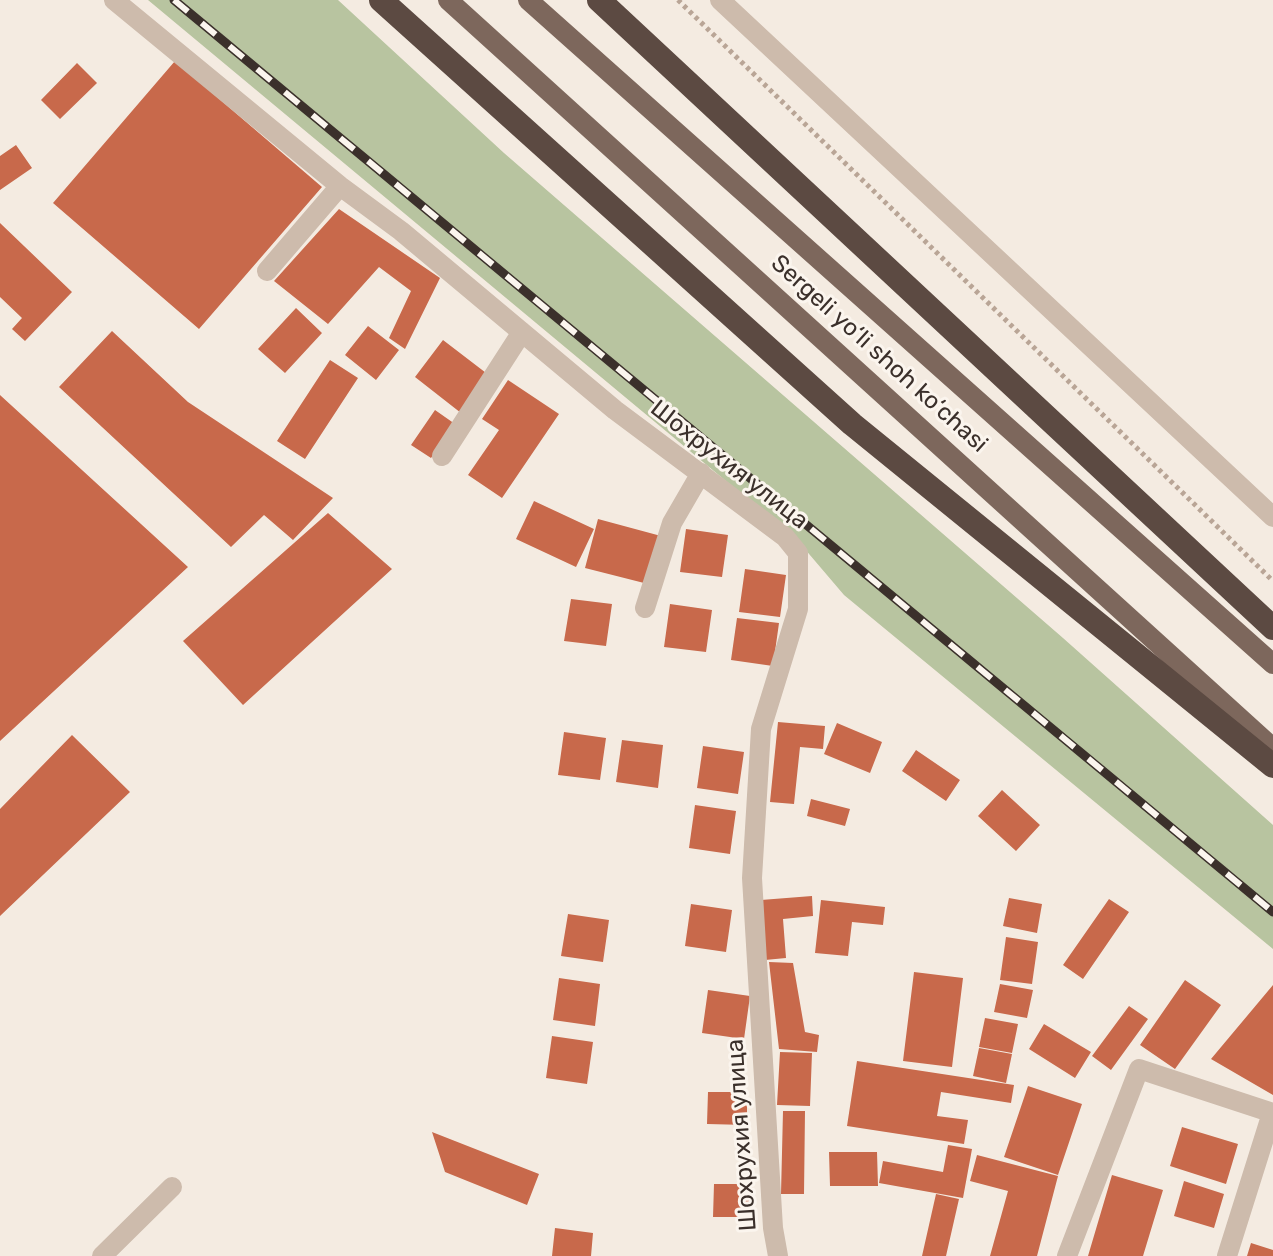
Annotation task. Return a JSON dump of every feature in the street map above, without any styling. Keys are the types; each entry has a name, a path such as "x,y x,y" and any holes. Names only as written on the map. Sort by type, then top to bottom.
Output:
{"highway":[{"path":"381,0 852,424 1273,766"},
{"path":"599,0 1273,628"}],"main road":[{"name":"Sergeli yo‘li shoh ko‘chasi","path":"448,0 1273,748"},
{"name":"Sergeli yo‘li shoh ko‘chasi","path":"528,0 1273,664"}],"street":[{"name":"Шохрухия улица","path":"114,0 340,186 401,231 615,410 785,537 798,553 798,609 761,729 752,878 773,1228 778,1256"},
{"path":"720,0 1273,517"},
{"path":"267,271 340,186"},
{"path":"442,456 522,332"},
{"path":"645,608 672,523 701,473"},
{"path":"1067,1256 1139,1069 1272,1113 1227,1256"},
{"path":"102,1256 172,1187"}],"path":[{"path":"678,0 1273,581"}],"green space":[{"path":"148,0 338,0 504,153 1063,638 1273,825 1273,949 844,595 798,541"}],"building":[{"path":"175,61 322,187 199,329 53,203"},
{"path":"77,63 97,83 60,119 41,100"},
{"path":"16,145 32,168 0,190 0,156"},
{"path":"339,209 440,278 405,349 389,338 411,291 379,267 328,324 274,281"},
{"path":"0,223 72,292 25,341 12,329 22,318 0,297"},
{"path":"296,308 322,333 285,373 258,349"},
{"path":"368,326 399,350 376,380 345,355"},
{"path":"112,331 188,402 333,498 293,540 264,515 231,547 59,387"},
{"path":"443,340 490,376 461,413 415,377"},
{"path":"330,360 358,378 305,459 277,441"},
{"path":"508,380 559,414 502,498 468,475 499,430 482,419"},
{"path":"0,395 188,567 0,741"},
{"path":"435,410 455,424 431,458 411,445"},
{"path":"534,501 594,529 576,567 516,539"},
{"path":"328,513 392,569 243,705 183,641"},
{"path":"598,519 661,536 648,584 585,568"},
{"path":"686,529 728,535 722,577 680,572"},
{"path":"745,569 786,575 780,617 739,612"},
{"path":"571,599 612,604 606,646 564,641"},
{"path":"670,604 712,610 706,652 664,647"},
{"path":"737,618 779,623 773,666 731,660"},
{"path":"778,722 825,726 823,749 800,747 794,804 770,802"},
{"path":"837,723 882,742 870,773 824,754"},
{"path":"564,732 606,738 600,780 558,775"},
{"path":"72,735 130,792 0,916 0,809"},
{"path":"622,740 663,745 658,788 616,782"},
{"path":"703,746 744,752 738,794 697,788"},
{"path":"916,750 960,780 946,801 902,771"},
{"path":"1002,790 1040,825 1016,851 978,816"},
{"path":"811,799 850,809 845,826 807,816"},
{"path":"695,805 736,811 730,854 689,848"},
{"path":"812,896 813,916 783,919 786,958 765,960 761,900"},
{"path":"1009,898 1042,904 1037,933 1003,926"},
{"path":"1109,899 1129,912 1083,979 1063,965"},
{"path":"821,900 885,907 883,925 852,922 848,956 815,953"},
{"path":"691,904 732,910 726,952 685,946"},
{"path":"568,914 609,920 603,962 561,956"},
{"path":"1006,937 1038,942 1032,984 1000,980"},
{"path":"769,962 793,963 805,1032 819,1035 817,1052 779,1049"},
{"path":"914,972 963,978 952,1067 903,1061"},
{"path":"559,978 600,984 595,1026 553,1020"},
{"path":"1185,980 1221,1005 1175,1069 1140,1045"},
{"path":"1000,984 1033,990 1027,1018 994,1012"},
{"path":"1273,985 1273,1095 1211,1059"},
{"path":"708,990 750,996 744,1039 702,1033"},
{"path":"1129,1006 1148,1019 1111,1070 1092,1056"},
{"path":"985,1018 1018,1024 1012,1053 979,1047"},
{"path":"1044,1024 1091,1052 1075,1078 1029,1049"},
{"path":"552,1036 593,1042 587,1084 546,1078"},
{"path":"979,1048 1012,1054 1006,1083 973,1076"},
{"path":"780,1052 812,1053 810,1106 777,1105"},
{"path":"857,1061 1014,1085 1011,1103 941,1092 937,1116 968,1120 964,1144 847,1126"},
{"path":"1028,1086 1082,1104 1058,1175 1004,1157"},
{"path":"708,1092 747,1092 747,1125 707,1124"},
{"path":"783,1111 805,1111 804,1194 781,1194"},
{"path":"1182,1127 1238,1144 1226,1184 1170,1166"},
{"path":"432,1132 539,1174 527,1205 445,1172"},
{"path":"948,1145 972,1149 963,1198 879,1183 883,1161 943,1172"},
{"path":"829,1152 877,1152 878,1186 830,1186"},
{"path":"977,1155 1058,1176 1037,1256 990,1256 1008,1191 970,1181"},
{"path":"1112,1175 1163,1190 1143,1256 1088,1256"},
{"path":"1184,1181 1224,1194 1214,1228 1174,1216"},
{"path":"714,1184 753,1184 752,1217 713,1217"},
{"path":"936,1194 959,1199 946,1256 922,1256"},
{"path":"555,1228 593,1233 591,1256 552,1256"},
{"path":"1251,1243 1273,1250 1273,1256 1247,1256"}],"railway":[{"path":"174,0 1273,912"}]}
